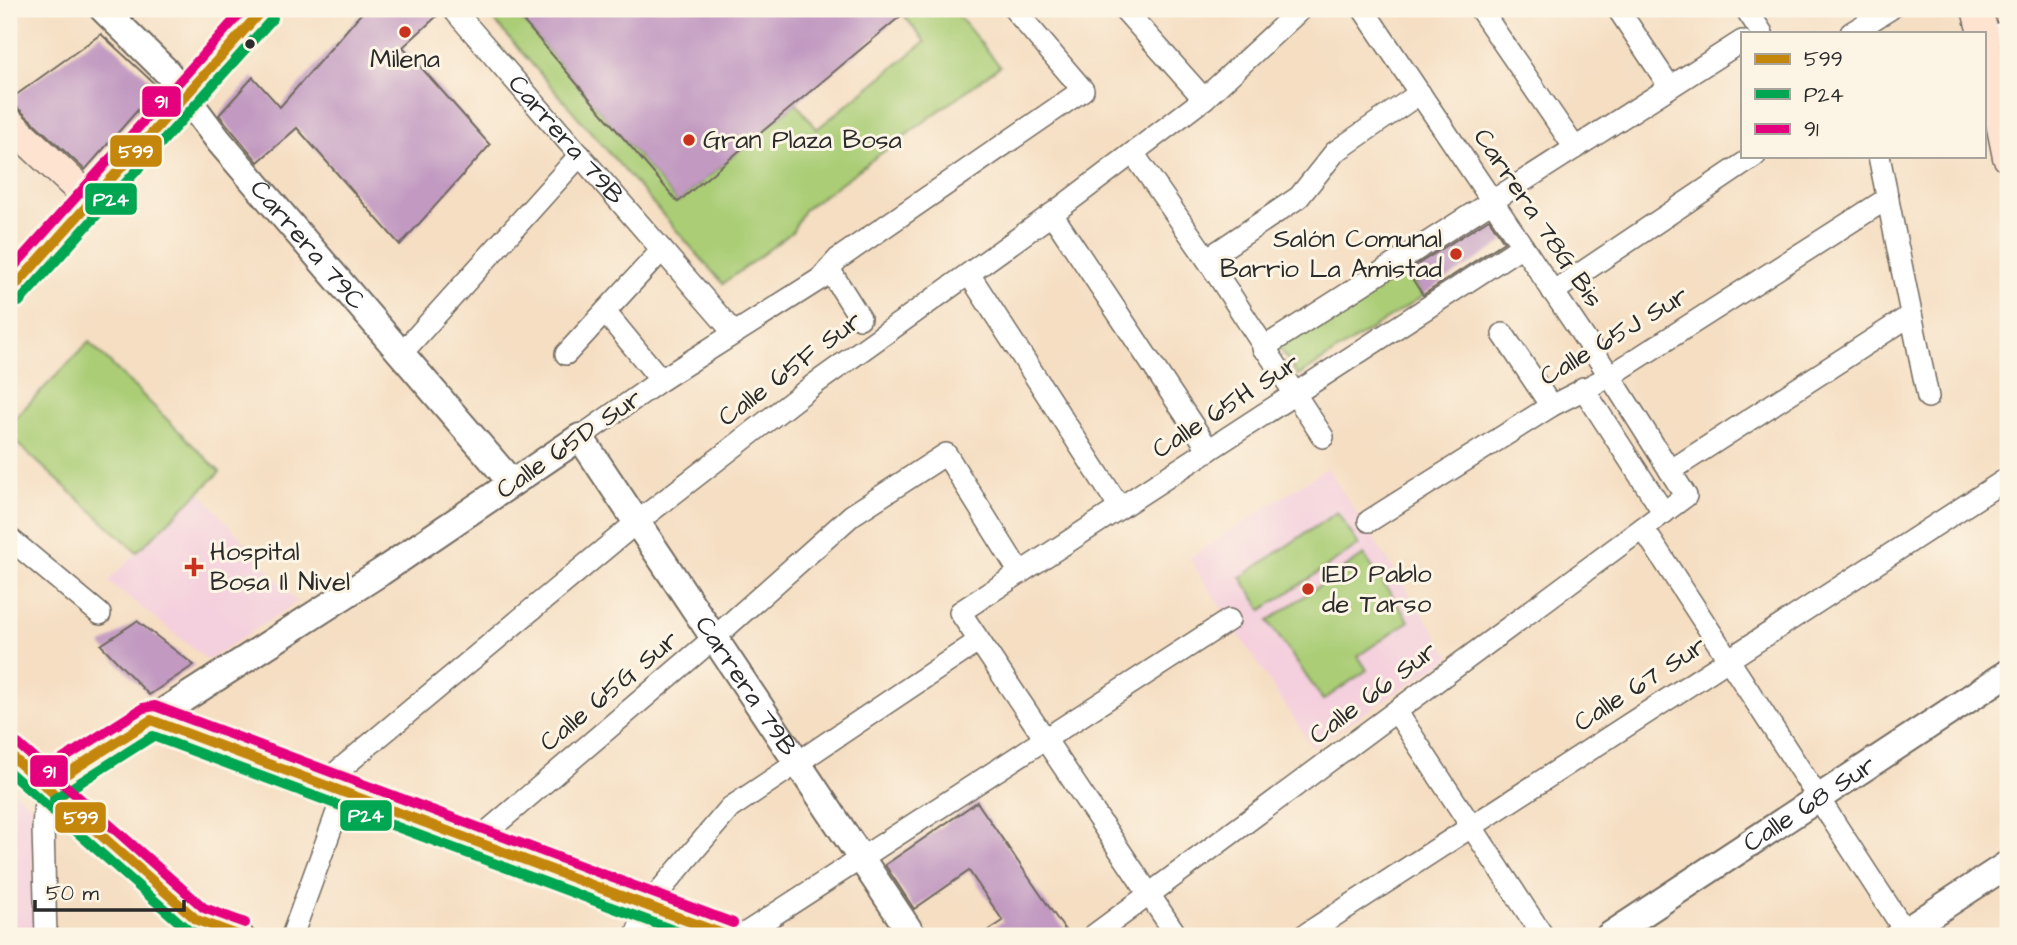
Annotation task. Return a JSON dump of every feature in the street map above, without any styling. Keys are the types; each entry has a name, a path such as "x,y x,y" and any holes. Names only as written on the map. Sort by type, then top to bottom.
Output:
{"main road":[{"path":"9,123 92,201 263,9"},
{"path":"1978,9 1982,32"},
{"path":"1986,51 2008,157"}],"street":[{"name":"Carrera 79C","path":"103,9 159,64 512,483"},
{"name":"Carrera 79B","path":"453,9 734,333"},
{"name":"Calle 65D Sur","path":"46,787 512,483 661,380 820,279 838,259 1083,90 1014,9"},
{"path":"1124,9 1203,99"},
{"name":"Carrera 78G Bis","path":"1363,9 1610,376 1686,496"},
{"path":"1480,9 1575,148"},
{"path":"1618,9 1670,87"},
{"path":"1746,9 1754,32"},
{"name":"Calle 65F Sur","path":"332,789 637,522 816,383 1052,214 1203,99 1295,11"},
{"path":"1854,32 1878,12"},
{"path":"1986,36 2008,32"},
{"path":"1263,348 1741,43"},
{"path":"1208,259 1299,197 1335,152 1420,93"},
{"path":"1133,153 1208,259 1323,437"},
{"path":"401,354 580,156"},
{"path":"1553,292 1752,158"},
{"path":"1879,158 1928,397"},
{"name":"Calle 65J Sur","path":"1369,521 1550,406 1610,376 1888,198"},
{"path":"9,293 92,201"},
{"path":"1052,214 1209,450"},
{"name":"Calle 65H Sur","path":"979,641 960,612 1522,246"},
{"path":"566,354 662,250"},
{"path":"829,269 860,318"},
{"path":"969,274 1120,508"},
{"path":"605,312 661,380"},
{"path":"1671,471 1911,315"},
{"path":"1503,334 1550,406"},
{"path":"1583,388 1664,513"},
{"name":"Carrera 79B","path":"580,437 913,936"},
{"name":"Calle 65G Sur","path":"475,842 715,638 852,515 946,454 1020,573"},
{"name":"Calle 67 Sur","path":"1303,936 2008,478"},
{"name":"Calle 66 Sur","path":"1093,936 1686,496"},
{"path":"1643,528 1818,798 1903,935 2008,864"},
{"path":"9,538 100,614"},
{"path":"741,936 1229,620"},
{"path":"636,936 646,907 730,808 796,761 979,641 1177,936"},
{"name":"Calle 68 Sur","path":"1609,936 2008,673"},
{"path":"1396,711 1543,936"},
{"path":"151,720 728,936"},
{"path":"9,754 206,928 240,936"},
{"path":"46,787 43,828 46,936"},
{"path":"292,936 332,789"}],"shaded area":[{"name":"IED Pablo de Tarso","path":"1327,468 1451,657 1312,747 1189,558"},
{"name":"Hospital Bosa Il Nivel","path":"200,492 297,602 208,660 108,581"},
{"path":"9,788 32,806 34,936 9,936"}],"green space":[{"path":"484,9 513,9 678,202 796,103 817,129 925,42 899,9 953,9 1000,66 804,210 792,232 723,284"},
{"path":"1404,266 1423,296 1298,376 1279,347"},
{"path":"89,342 220,472 137,552 9,436 9,424"},
{"path":"1337,512 1359,545 1262,610 1241,577"},
{"path":"1364,555 1409,621 1358,656 1367,670 1323,700 1268,621"}],"building":[{"path":"365,9 429,9 436,17 403,47 490,145 400,245 297,128 258,162 219,115 253,77 280,107"},
{"name":"Gran Plaza Bosa","path":"513,9 909,9 678,202"},
{"path":"101,34 158,87 85,170 9,100"},
{"name":"Salón Comunal Barrio La Amistad","path":"1489,219 1504,242 1423,295 1407,271"},
{"path":"137,621 194,665 149,695 101,645"},
{"path":"977,802 1069,936 980,936 1003,921 969,871 914,909 885,865"}],"transit line":[{"name":"91","path":"9,272 244,9"},
{"name":"599","path":"9,293 263,9"},
{"name":"P24","path":"19,302 273,18"},
{"name":"91","path":"38,775 143,708 155,706 733,923"},
{"name":"599","path":"46,787 151,720 728,936"},
{"name":"P24","path":"54,799 153,736 689,936"},
{"name":"91","path":"18,744 204,908 245,923"},
{"name":"599","path":"9,754 197,920 240,936"},
{"name":"P24","path":"9,772 188,930 201,936"}],"place":[{"name":"Milena","path":"405,32"},
{"name":"Gran Plaza Bosa","path":"689,140"},
{"name":"Salón Comunal Barrio La Amistad","path":"1456,254"},
{"name":"Hospital Bosa Il Nivel","path":"194,567"},
{"name":"IED Pablo de Tarso","path":"1308,589"}]}
